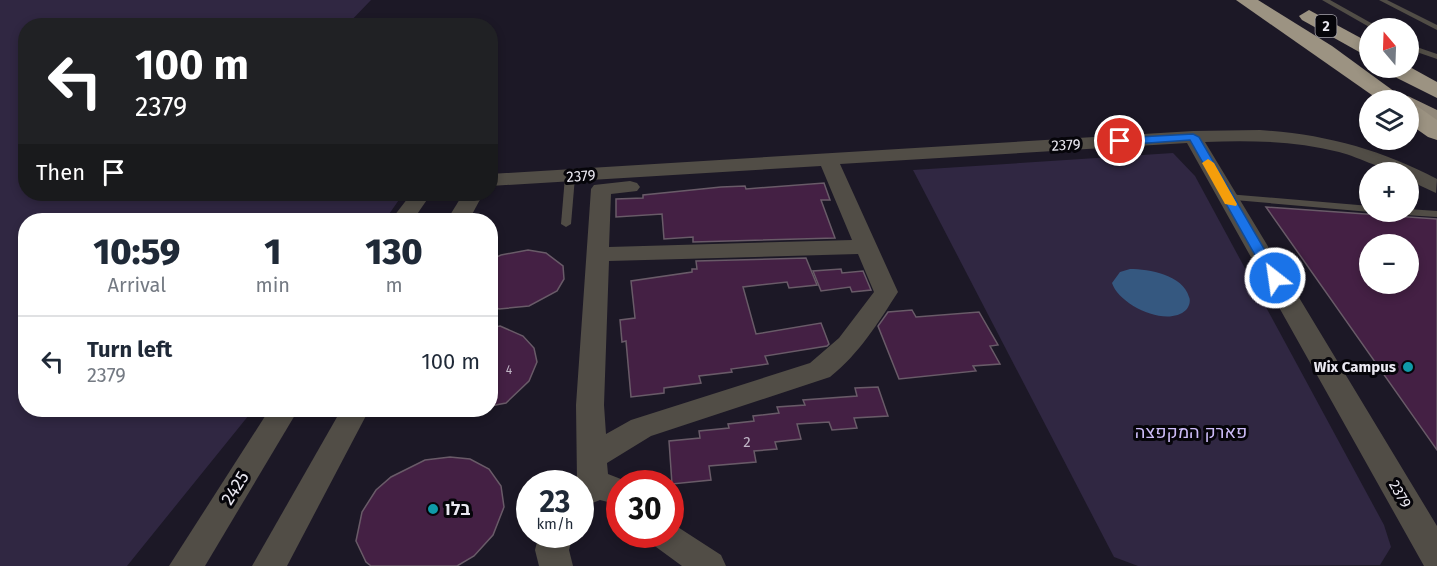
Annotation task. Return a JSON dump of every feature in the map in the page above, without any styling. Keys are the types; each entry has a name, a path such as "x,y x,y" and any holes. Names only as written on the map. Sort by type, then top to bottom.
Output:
{"highway":[{"name":"2","path":"1245,0 1387,90"},
{"name":"2","path":"1292,6 1359,46"},
{"path":"1324,51 1380,90"},
{"path":"1413,78 1437,92"},
{"name":"2","path":"1419,109 1437,120"},
{"path":"1419,119 1437,132"}],"street":[{"path":"1193,137 1258,133 1312,139 1383,159 1436,187"},
{"name":"2379","path":"498,180 830,166 1193,137 1437,557"},
{"path":"830,166 886,292 855,340 838,358 820,370 641,428 596,483 590,405 600,255 601,189 830,166"},
{"path":"600,255 866,246"},
{"name":"2425","path":"186,566 280,417"},
{"path":"269,566 351,417"},
{"path":"552,548 556,566"},
{"path":"684,548 709,566"}],"lane":[{"path":"1325,0 1359,19"},
{"path":"1382,0 1437,28"},
{"path":"1419,50 1437,57"},
{"path":"566,224 570,177"},
{"path":"1227,196 1359,208"},
{"path":"1419,213 1437,214"}],"green space":[{"path":"0,0 371,0 354,18 18,18 18,201 398,201 390,213 18,213 18,417 247,417 127,566 0,566"},
{"name":"פארק המקפצה","path":"1173,153 1195,176 1384,525 1391,547 1380,565 1138,566 1114,557 913,170"}],"water":[{"path":"1130,269 1146,270 1173,278 1186,289 1190,299 1187,309 1178,315 1167,316 1144,312 1133,306 1116,291 1112,283 1120,272"}],"building":[{"path":"824,183 830,200 821,200 835,238 693,242 693,237 664,239 662,214 616,217 616,199 643,198 643,195 721,187 745,186 746,189"},
{"name":"Wix Campus","path":"1266,207 1359,214 1359,222 1419,222 1419,218 1437,219 1437,450"},
{"path":"528,250 546,253 563,266 564,279 557,291 529,306 499,309 498,256"},
{"path":"806,258 817,285 789,288 787,282 743,287 756,334 821,323 829,344 827,346 765,356 768,364 699,376 701,383 664,388 664,393 631,397 626,341 622,342 620,320 635,318 631,281 692,272 692,269 697,269 696,261"},
{"path":"841,269 842,273 863,271 871,290 852,292 850,287 821,291 813,271"},
{"path":"912,310 916,317 979,312 998,345 990,346 1000,364 973,366 976,371 899,379 878,326 888,312"},
{"path":"498,326 523,336 534,348 537,362 529,381 506,403 498,404"},
{"path":"878,387 888,416 854,418 857,428 832,430 829,422 797,424 801,439 775,442 777,449 754,451 756,462 709,466 711,480 684,483 684,470 671,470 669,441 700,438 699,431 729,428 728,424 754,421 753,416 779,413 777,407 805,405 803,400 857,396 855,388"},
{"name":"בלו","path":"450,457 470,459 489,469 501,486 504,507 493,535 474,556 457,566 371,566 366,562 356,541 362,512 376,490 391,477 425,460"}],"slow traffic":[{"path":"1208,163 1231,204"}],"place":[{"name":"Wix Campus","path":"1408,367"},
{"name":"בלו","path":"433,509"}],"route":[{"path":"1120,141 1193,137 1275,278"}]}
